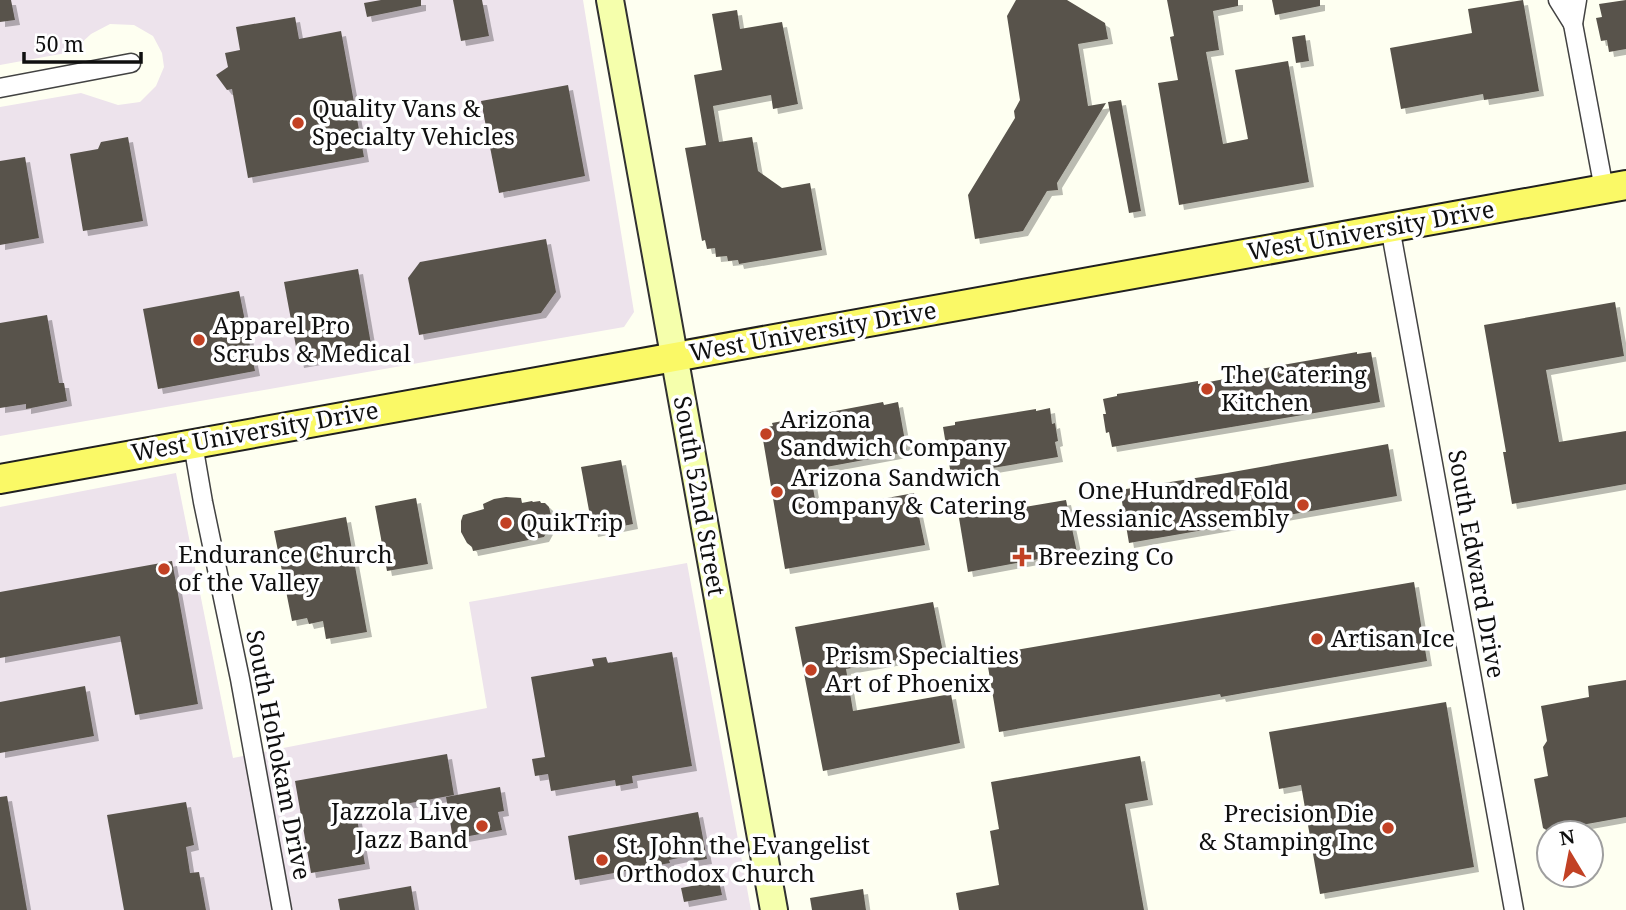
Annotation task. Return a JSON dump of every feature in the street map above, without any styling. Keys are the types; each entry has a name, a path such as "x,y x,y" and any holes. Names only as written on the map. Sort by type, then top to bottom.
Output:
{"main road":[{"name":"South 52nd Street","path":"610,0 774,910"},
{"name":"West University Drive","path":"0,479 1615,187"}],"street":[{"path":"1558,0 1573,24 1615,187"},
{"path":"1573,24 1577,0"},
{"path":"0,88 131,63"},
{"name":"South Edward Drive","path":"1390,228 1514,910"},
{"name":"South Hohokam Drive","path":"193,444 282,910"}],"shaded area":[{"path":"0,0 583,0 634,312 624,327 0,436 0,107 81,93 118,105 140,102 156,86 164,67 162,53 153,36 134,25 110,24 91,34 66,53 0,65"},
{"path":"176,473 233,758 487,708 469,602 687,563 751,910 0,910 0,507"}],"building":[{"path":"0,0 11,0 15,20 0,22"},
{"path":"381,0 421,0 421,6 367,17 364,3"},
{"path":"453,0 482,0 489,36 461,41"},
{"path":"1016,0 1067,0 1105,23 1108,39 1078,44 1088,106 1106,103 1057,183 1058,190 1047,191 1023,231 975,239 968,195 1015,118 1014,111 1020,100 1007,16"},
{"path":"1167,0 1238,0 1238,6 1213,11 1219,50 1206,52 1223,144 1248,139 1235,70 1288,61 1309,182 1179,205 1158,83 1178,80"},
{"path":"1272,0 1320,0 1320,6 1275,15"},
{"path":"1523,0 1539,91 1484,100 1483,94 1401,109 1390,48 1472,33 1468,9"},
{"path":"1626,0 1626,49 1609,52 1607,40 1601,41 1596,18 1602,17 1599,4"},
{"path":"737,10 740,29 782,22 798,104 773,109 771,95 713,106 719,142 752,137 758,171 782,188 810,183 822,250 739,264 738,260 728,261 727,256 716,257 715,248 707,249 705,240 702,241 685,148 706,145 694,75 722,70 712,14"},
{"name":"Quality Vans & Specialty Vehicles","path":"295,17 299,39 341,31 364,157 248,178 232,89 227,90 216,75 228,67 225,53 240,50 236,27"},
{"path":"1305,35 1309,61 1296,63 1292,37"},
{"path":"568,85 585,176 499,193 481,101"},
{"path":"1121,100 1141,211 1129,213 1108,102"},
{"path":"128,137 143,221 83,231 70,154 98,149 101,142"},
{"path":"25,157 39,238 0,245 0,161"},
{"path":"546,239 556,292 541,313 419,335 408,278 420,262"},
{"path":"358,269 372,350 299,363 284,282"},
{"name":"Apparel Pro Scrubs & Medical","path":"239,291 255,371 158,389 143,309"},
{"path":"1615,302 1624,356 1546,370 1559,442 1626,431 1626,484 1512,504 1503,452 1506,452 1484,325"},
{"path":"47,315 59,383 64,383 67,401 26,409 26,404 0,408 0,323"},
{"path":"1357,352 1371,352 1380,402 1112,447 1109,432 1106,433 1103,399 1117,394 1198,381 1198,384 1230,378 1229,376 1243,372"},
{"path":"883,402 884,405 898,402 907,452 810,470 817,511 914,493 925,545 785,569 761,428 773,426 772,423"},
{"path":"1050,408 1058,441 1055,442 1058,457 951,475 943,427 955,425 955,422"},
{"path":"1388,444 1397,496 1129,543 1120,490"},
{"name":"QuikTrip","path":"621,460 633,524 593,532 581,467"},
{"path":"416,498 428,564 387,571 375,506"},
{"name":"QuikTrip","path":"521,498 522,503 540,501 549,507 552,519 544,537 473,551 461,532 463,515 484,509 483,504 494,499"},
{"path":"1066,500 1077,552 968,572 959,518"},
{"path":"346,517 367,632 326,639 323,621 309,624 307,618 292,621 274,531"},
{"path":"172,561 198,704 135,715 120,636 0,658 0,592"},
{"path":"1414,582 1427,661 999,732 986,655"},
{"path":"933,602 943,652 846,669 853,711 951,694 960,743 823,771 795,627"},
{"path":"672,652 692,766 632,776 633,783 616,786 615,780 551,791 548,774 535,776 532,759 545,757 531,677 594,666 592,659 606,657 608,663"},
{"path":"1626,680 1626,817 1605,821 1541,819 1534,779 1548,776 1543,747 1547,741 1541,706 1589,697 1588,686"},
{"path":"85,686 94,736 0,753 0,702"},
{"name":"Precision Die & Stamping Inc","path":"1446,702 1474,867 1320,894 1301,785 1279,789 1269,732"},
{"path":"447,754 454,795 356,813 365,864 311,873 295,781"},
{"path":"1140,756 1148,800 1125,804 1144,910 959,910 956,893 999,885 990,831 999,829 991,782"},
{"path":"500,787 504,811 498,812 502,830 453,839 446,797"},
{"path":"7,796 27,910 0,910 0,797"},
{"path":"186,802 194,845 186,847 190,873 199,872 206,910 124,910 107,815"},
{"path":"698,812 707,859 694,861 693,855 669,860 670,863 575,880 568,836"},
{"path":"719,881 722,895 684,902 681,888"},
{"path":"411,886 415,910 340,910 338,899"},
{"path":"863,889 866,910 812,910 810,898"}],"place":[{"name":"Quality Vans & Specialty Vehicles","path":"298,123"},
{"name":"Apparel Pro Scrubs & Medical","path":"199,340"},
{"name":"The Catering Kitchen","path":"1207,389"},
{"name":"Arizona Sandwich Company","path":"766,434"},
{"name":"Arizona Sandwich Company & Catering","path":"777,492"},
{"name":"One Hundred Fold Messianic Assembly","path":"1303,505"},
{"name":"QuikTrip","path":"506,523"},
{"name":"Breezing Co","path":"1022,557"},
{"name":"Endurance Church of the Valley","path":"164,569"},
{"name":"Artisan Ice","path":"1317,639"},
{"name":"Prism Specialties Art of Phoenix","path":"811,670"},
{"name":"Jazzola Live Jazz Band","path":"482,826"},
{"name":"Precision Die & Stamping Inc","path":"1388,828"},
{"name":"St. John the Evangelist Orthodox Church","path":"602,860"}]}
